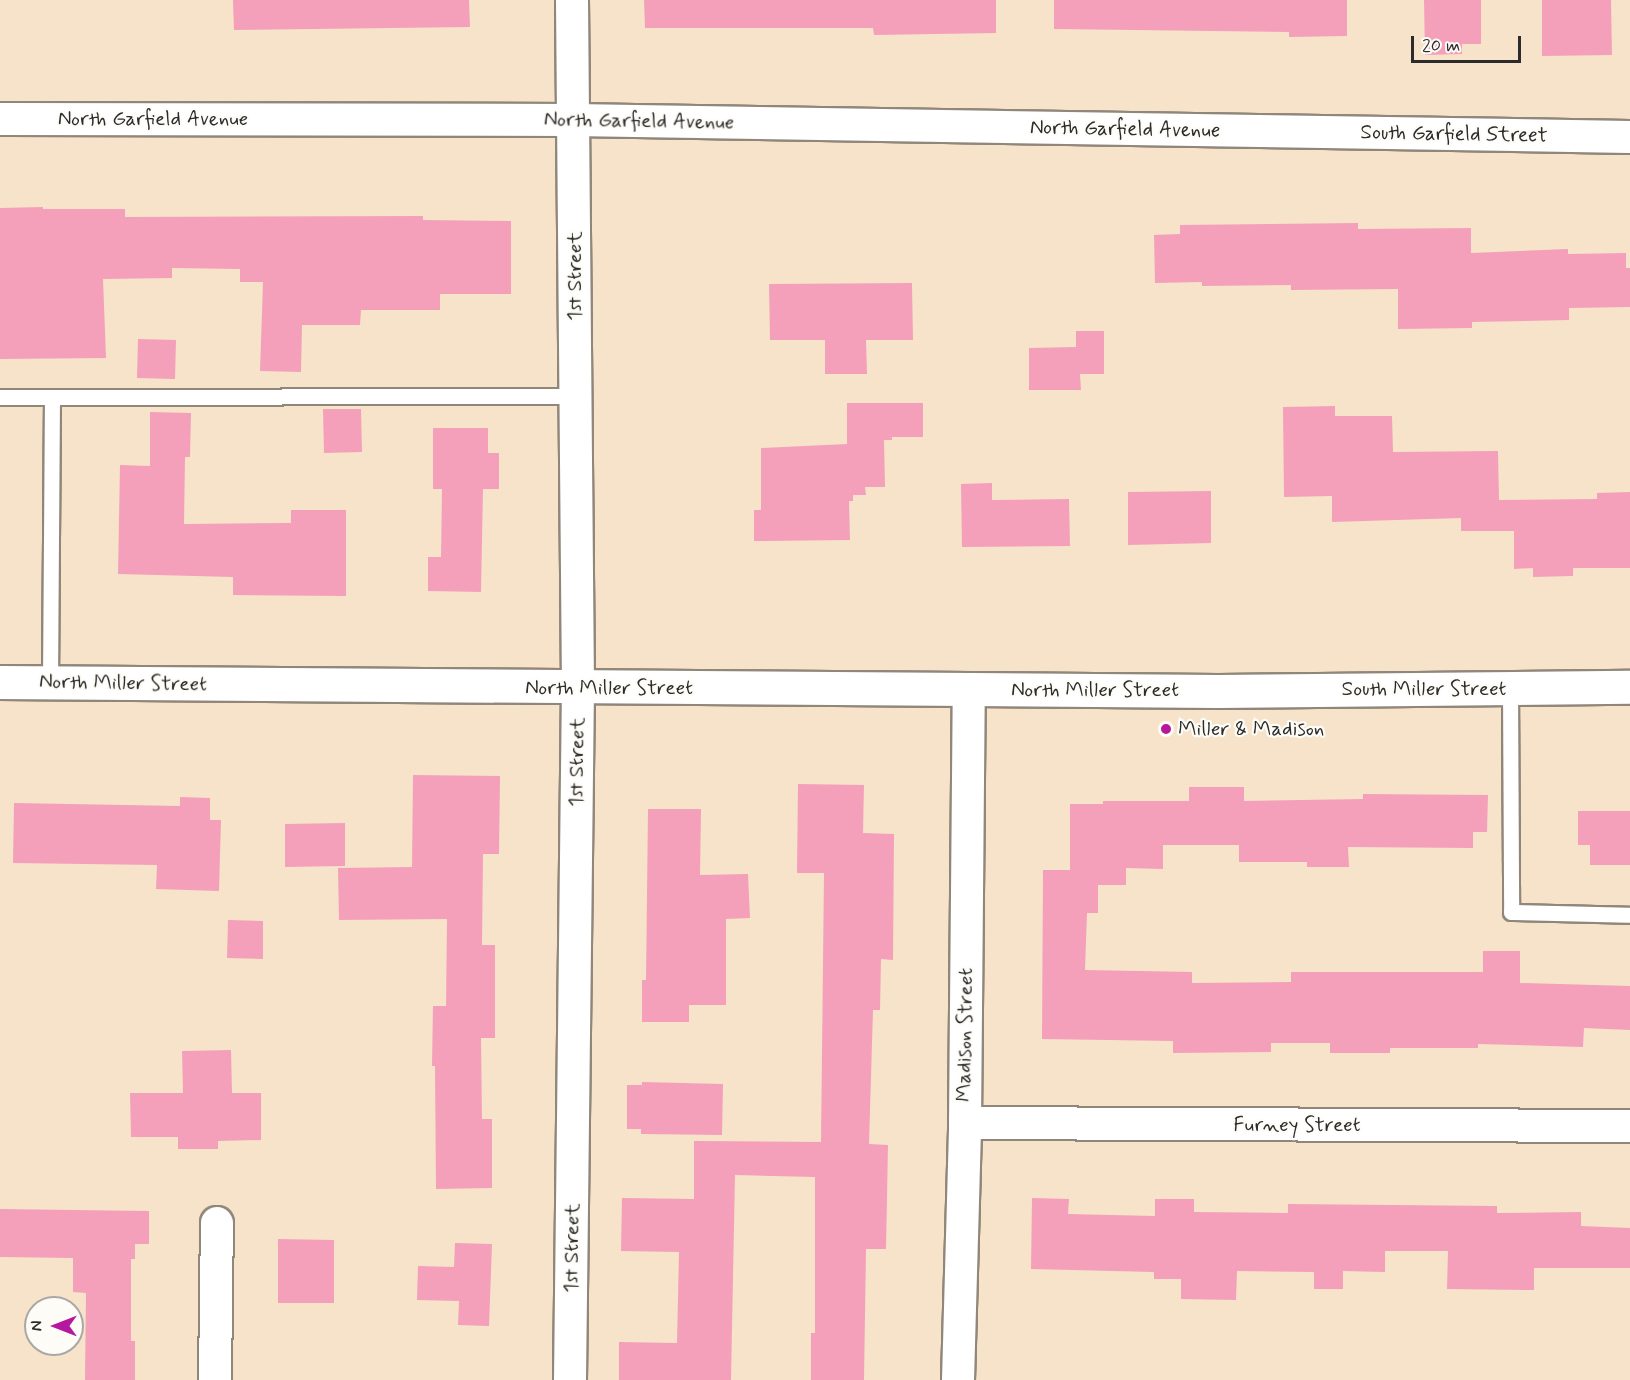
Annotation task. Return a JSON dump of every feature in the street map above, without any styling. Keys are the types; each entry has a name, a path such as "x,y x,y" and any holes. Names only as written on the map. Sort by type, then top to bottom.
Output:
{"main road":[{"name":"North Miller Street","path":"0,682 1218,691"},
{"name":"South Miller Street","path":"1218,691 1630,687"}],"street":[{"name":"1st Street","path":"570,1380 578,688 572,0"},
{"name":"North Garfield Avenue","path":"0,118 574,120 1278,131"},
{"name":"South Garfield Street","path":"1278,131 1630,137"},
{"name":"Madison Street","path":"958,1380 964,1123 969,690"},
{"name":"Furney Street","path":"964,1123 1630,1126"},
{"path":"215,1380 217,1223"}],"lane":[{"path":"0,397 576,396"},
{"path":"50,683 52,397"},
{"path":"1510,688 1511,912 1630,915"}],"building":[{"path":"233,0 469,0 470,27 234,30"},
{"path":"644,0 996,0 996,33 874,35 873,28 645,28"},
{"path":"1054,0 1347,0 1347,36 1289,37 1289,32 1054,29"},
{"path":"1424,0 1481,0 1481,44 1462,44 1462,54 1425,55"},
{"path":"1542,0 1611,0 1612,55 1542,56"},
{"path":"43,207 43,209 125,209 125,217 423,216 423,220 511,221 511,294 440,294 440,310 361,310 360,325 302,325 301,372 260,371 263,282 240,282 240,269 172,268 172,278 103,279 106,358 0,359 0,208"},
{"path":"1358,223 1358,229 1471,228 1471,253 1568,249 1568,254 1626,253 1626,268 1630,268 1630,307 1569,308 1569,320 1472,322 1472,328 1398,329 1398,289 1291,290 1291,285 1202,286 1202,282 1155,283 1154,235 1180,234 1180,225"},
{"path":"912,283 913,340 866,340 867,374 825,374 825,340 770,340 769,284"},
{"path":"1076,331 1104,331 1104,374 1080,374 1081,390 1029,390 1029,348 1076,347"},
{"path":"138,339 176,340 175,379 137,378"},
{"path":"847,403 923,403 923,437 892,437 892,440 884,440 885,487 865,487 866,495 853,495 853,501 849,501 850,540 754,541 754,510 761,510 761,448 847,444"},
{"path":"1335,406 1335,416 1392,416 1393,452 1498,451 1499,500 1597,499 1597,493 1630,492 1630,568 1573,568 1573,576 1533,577 1533,568 1514,569 1514,531 1461,531 1461,518 1332,522 1332,496 1284,497 1283,407"},
{"path":"323,409 361,409 362,452 324,453"},
{"path":"150,412 191,413 190,457 185,457 184,524 291,523 291,510 346,510 346,596 233,595 233,577 118,574 120,465 150,466"},
{"path":"433,428 488,428 488,453 499,453 499,489 483,489 481,592 428,591 428,557 441,557 442,489 433,489"},
{"path":"992,483 992,500 1069,499 1070,546 962,547 961,484"},
{"path":"1211,491 1211,543 1128,545 1128,492"},
{"path":"413,775 500,776 499,854 483,854 482,945 495,945 495,1038 481,1038 482,1119 492,1119 492,1188 436,1189 435,1066 432,1066 433,1006 446,1006 447,919 339,920 338,868 412,867"},
{"path":"798,784 864,785 863,833 894,834 893,960 881,959 880,1010 873,1010 869,1144 888,1145 886,1249 866,1249 864,1380 811,1380 811,1333 815,1333 815,1177 735,1175 731,1380 619,1380 619,1342 677,1343 679,1252 621,1251 622,1198 694,1199 694,1141 821,1142 824,873 797,873"},
{"path":"1189,787 1244,787 1244,801 1363,799 1363,794 1488,795 1487,832 1473,832 1473,848 1348,847 1349,867 1307,867 1307,862 1239,862 1239,845 1163,845 1163,869 1126,868 1126,885 1098,885 1098,913 1087,913 1085,970 1192,972 1192,983 1291,982 1291,972 1483,972 1483,951 1520,951 1520,983 1630,986 1630,1030 1584,1028 1583,1047 1478,1044 1478,1048 1390,1048 1390,1053 1330,1053 1330,1043 1271,1043 1271,1052 1173,1053 1173,1041 1042,1039 1043,870 1070,870 1070,804 1103,804 1103,801 1189,801"},
{"path":"180,797 210,798 210,820 221,820 219,891 156,889 157,865 13,863 14,803 180,806"},
{"path":"648,809 701,809 700,875 748,874 750,918 726,919 726,1005 689,1005 689,1022 642,1022 642,980 646,980"},
{"path":"1578,811 1630,811 1630,865 1590,865 1590,845 1578,845"},
{"path":"345,823 345,866 285,867 285,824"},
{"path":"228,920 263,921 263,959 227,958"},
{"path":"231,1050 232,1093 261,1093 261,1140 218,1141 218,1149 178,1149 178,1137 131,1137 130,1093 183,1093 182,1051"},
{"path":"642,1082 723,1084 722,1135 641,1134 641,1129 627,1129 627,1085 642,1085"},
{"path":"1032,1198 1069,1199 1068,1214 1155,1216 1155,1199 1194,1199 1194,1212 1288,1213 1288,1204 1497,1206 1497,1213 1581,1212 1581,1226 1630,1228 1630,1268 1534,1268 1534,1290 1447,1289 1448,1251 1385,1251 1385,1272 1343,1271 1343,1289 1314,1289 1314,1272 1237,1271 1236,1300 1181,1299 1181,1279 1154,1279 1154,1272 1031,1269"},
{"path":"0,1209 149,1211 149,1244 135,1244 135,1259 131,1259 131,1341 135,1341 135,1380 85,1380 86,1293 73,1292 73,1258 0,1257"},
{"path":"278,1239 334,1240 334,1303 278,1303"},
{"path":"455,1243 492,1244 489,1326 458,1325 459,1301 417,1300 418,1266 454,1267"}],"place":[{"name":"Miller & Madison","path":"1166,729"}]}
